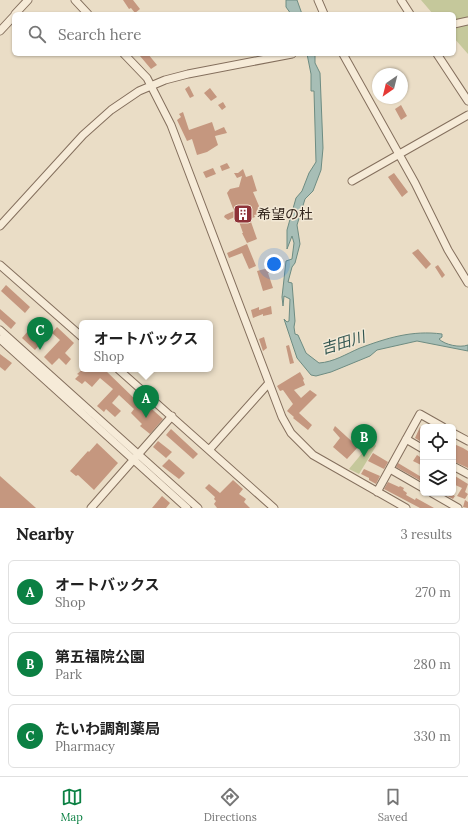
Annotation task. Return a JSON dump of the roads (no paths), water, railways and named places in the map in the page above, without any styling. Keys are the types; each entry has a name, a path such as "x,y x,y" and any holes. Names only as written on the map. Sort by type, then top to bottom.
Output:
{"street":[{"path":"18,12 28,0"},
{"path":"75,0 86,12"},
{"path":"318,0 323,12"},
{"path":"401,0 409,12"},
{"path":"0,31 12,18"},
{"path":"456,24 468,21"},
{"path":"126,56 147,78 171,125 268,384 282,417 291,433 300,443 322,461 406,508"},
{"path":"0,226 63,156 100,118 139,91 165,80 188,74 282,56"},
{"path":"344,56 429,208 448,250 468,283"},
{"path":"438,56 468,101"},
{"path":"352,181 468,115"},
{"path":"0,265 79,334"},
{"path":"0,330 136,457 187,508"},
{"path":"0,339 136,457 198,508"},
{"path":"121,372 274,508"},
{"path":"209,450 268,384"},
{"path":"377,492 420,414 438,424"},
{"path":"91,508 172,416"},
{"path":"456,435 468,441"},
{"path":"406,440 420,447"},
{"path":"456,468 468,474"},
{"path":"390,469 420,486"},
{"path":"437,496 458,508"}],"water":[{"path":"286,0 297,0 301,12 290,12 286,7"},
{"name":"吉田川","path":"307,56 315,56 315,63 320,73 323,148 321,170 313,191 305,199 297,225 300,244 288,282 292,283 295,334 298,335 306,353 319,363 335,359 380,341 420,333 442,334 442,337 439,339 442,341 457,346 468,345 468,351 417,341 377,350 370,356 331,372 316,376 311,375 297,358 284,319 287,322 289,321 290,299 284,296 283,306 282,297 286,261 292,259 294,243 292,236 287,249 287,230 296,198 302,191 309,173 316,162 314,91 311,91 311,74"}],"place":[{"name":"希望の杜","path":"243,214"},
{"name":"たいわ調剤薬局","path":"40,350"},
{"name":"オートバックス","path":"146,418"},
{"name":"第五福院公園","path":"364,457"}]}
